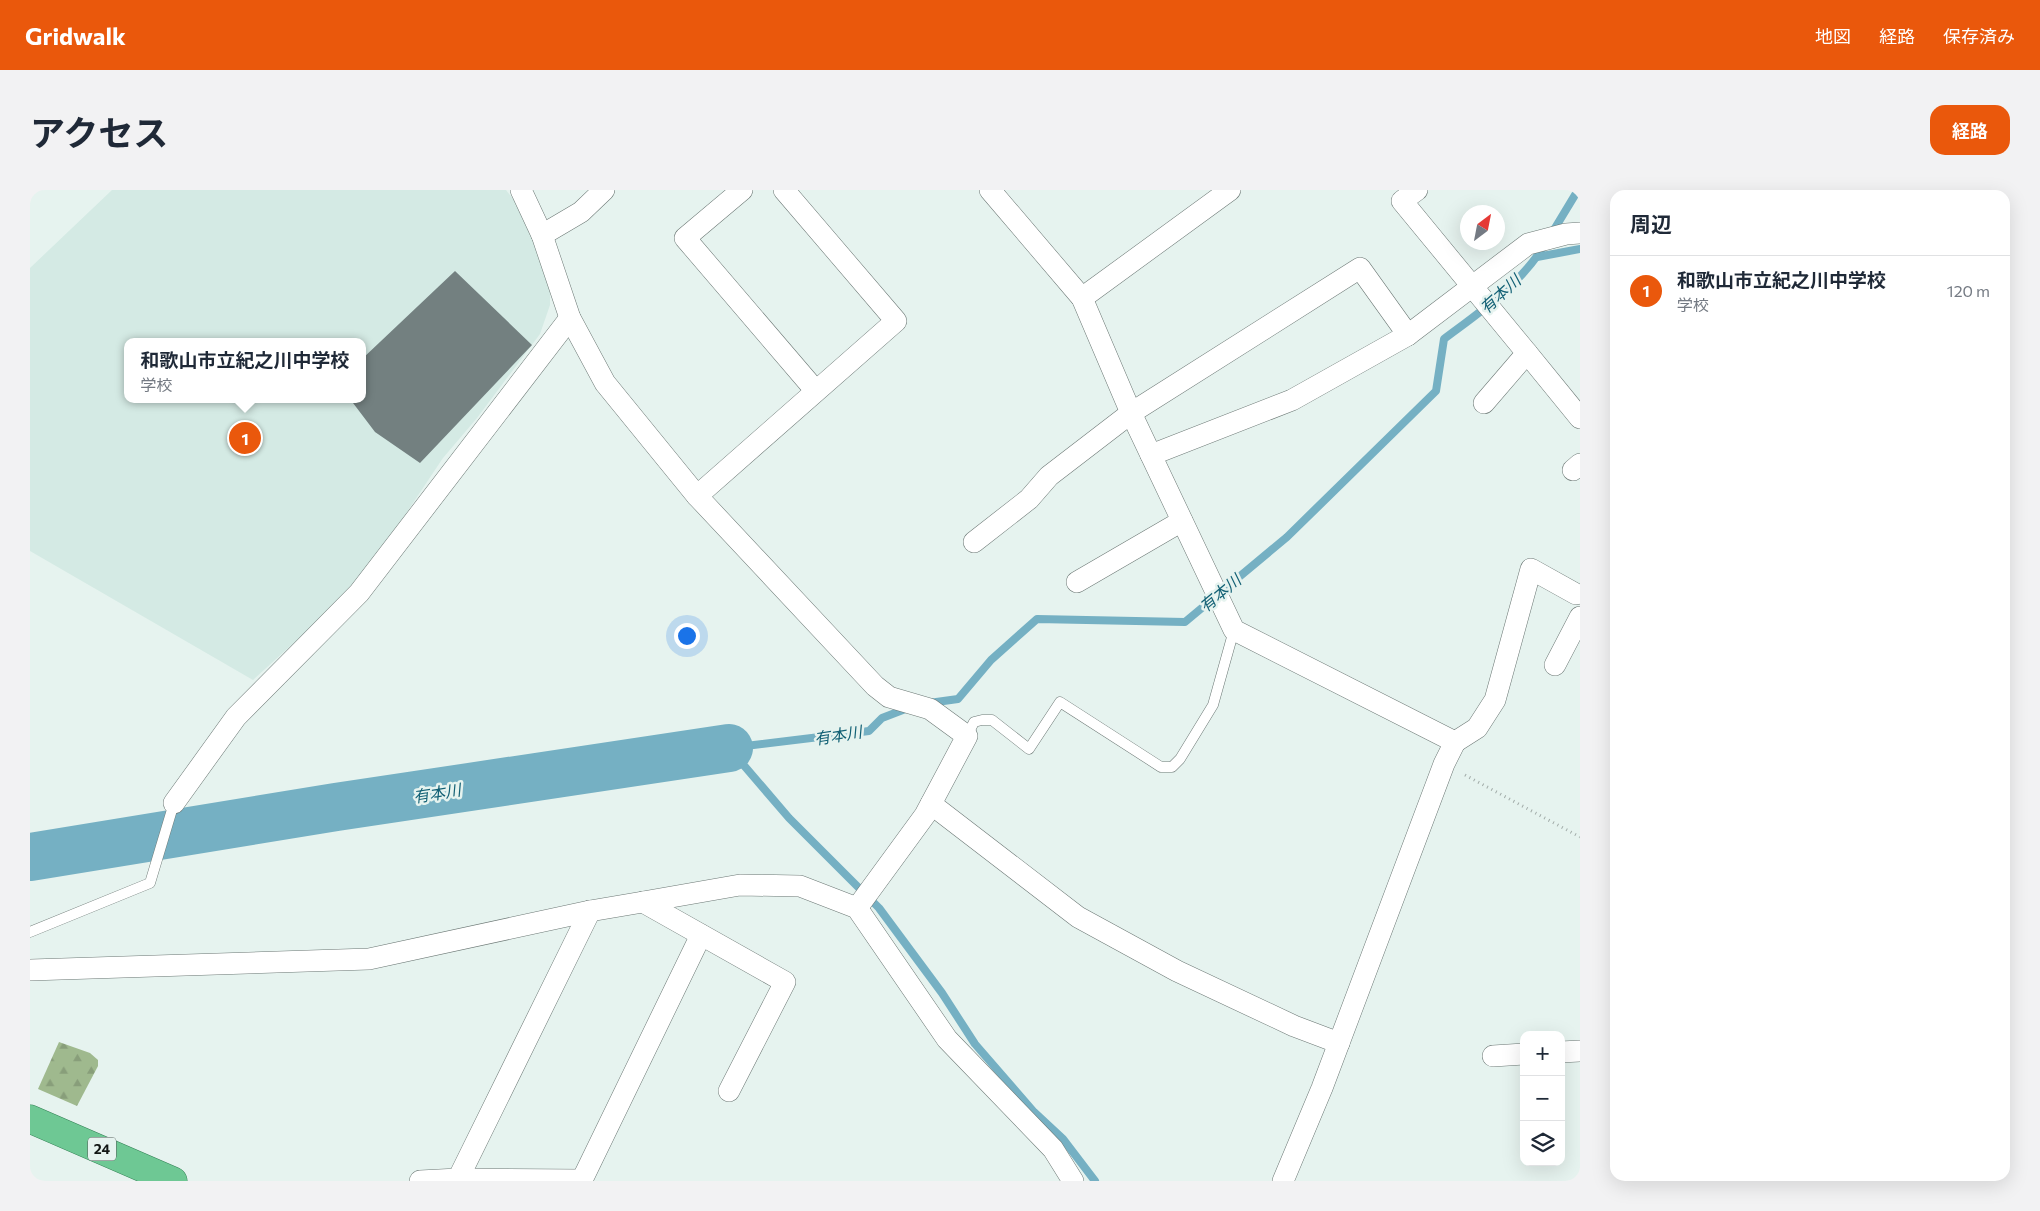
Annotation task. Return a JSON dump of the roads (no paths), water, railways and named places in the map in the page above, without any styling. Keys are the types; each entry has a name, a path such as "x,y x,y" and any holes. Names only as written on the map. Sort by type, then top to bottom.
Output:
{"highway":[{"name":"24","path":"30,1119 173,1181"}],"street":[{"path":"521,190 542,235 570,318 605,382 698,496 875,686 890,697 930,709 967,736 931,804 857,908"},
{"path":"542,235 581,212 604,190"},
{"path":"742,190 685,238 815,390"},
{"path":"698,496 815,390 896,321 784,190"},
{"path":"990,190 1082,298 1151,455 1213,582 1234,630 1455,742"},
{"path":"1082,298 1230,190"},
{"path":"1418,190 1402,201 1580,418"},
{"path":"1151,455 1292,400 1408,335 1476,291 1528,244 1573,234"},
{"path":"974,542 1029,499 1049,476 1132,413 1360,268 1408,335"},
{"path":"174,803 236,717 359,593 570,318"},
{"path":"1484,403 1527,353"},
{"path":"1077,582 1182,521"},
{"path":"1283,1181 1340,1043 1444,764 1455,742 1477,728 1494,700 1531,569 1578,594"},
{"path":"1555,665 1580,616"},
{"path":"931,804 1078,917 1177,971 1294,1026 1340,1043"},
{"path":"30,970 369,959 590,911 642,902 740,886 800,886 857,908 947,1039 1053,1149 1073,1181"},
{"path":"642,902 785,982 729,1092"},
{"path":"458,1179 590,911"},
{"path":"420,1181 458,1179 582,1180 701,935"},
{"path":"1565,1052 1580,1051"},
{"path":"1493,1056 1520,1054"}],"lane":[{"path":"967,736 974,722 992,720 1029,749 1060,702 1161,767 1172,767 1180,759 1213,705 1234,630"},
{"path":"30,932 150,883 174,803"}],"waterway":[{"path":"1552,233 1578,190"},
{"name":"有本川","path":"929,703 958,699 991,660 1037,619 1185,622 1287,537 1436,391 1444,339 1500,296 1524,272 1546,243"},
{"path":"1537,257 1580,249"},
{"name":"有本川","path":"729,748 869,731 882,718 908,708"},
{"path":"729,748 789,818 879,908 942,993 975,1044 1034,1112 1063,1139 1095,1181"},
{"name":"有本川","path":"30,857 336,807 729,748"}],"place":[{"name":"和歌山市立紀之川中学校","path":"245,438"}]}
